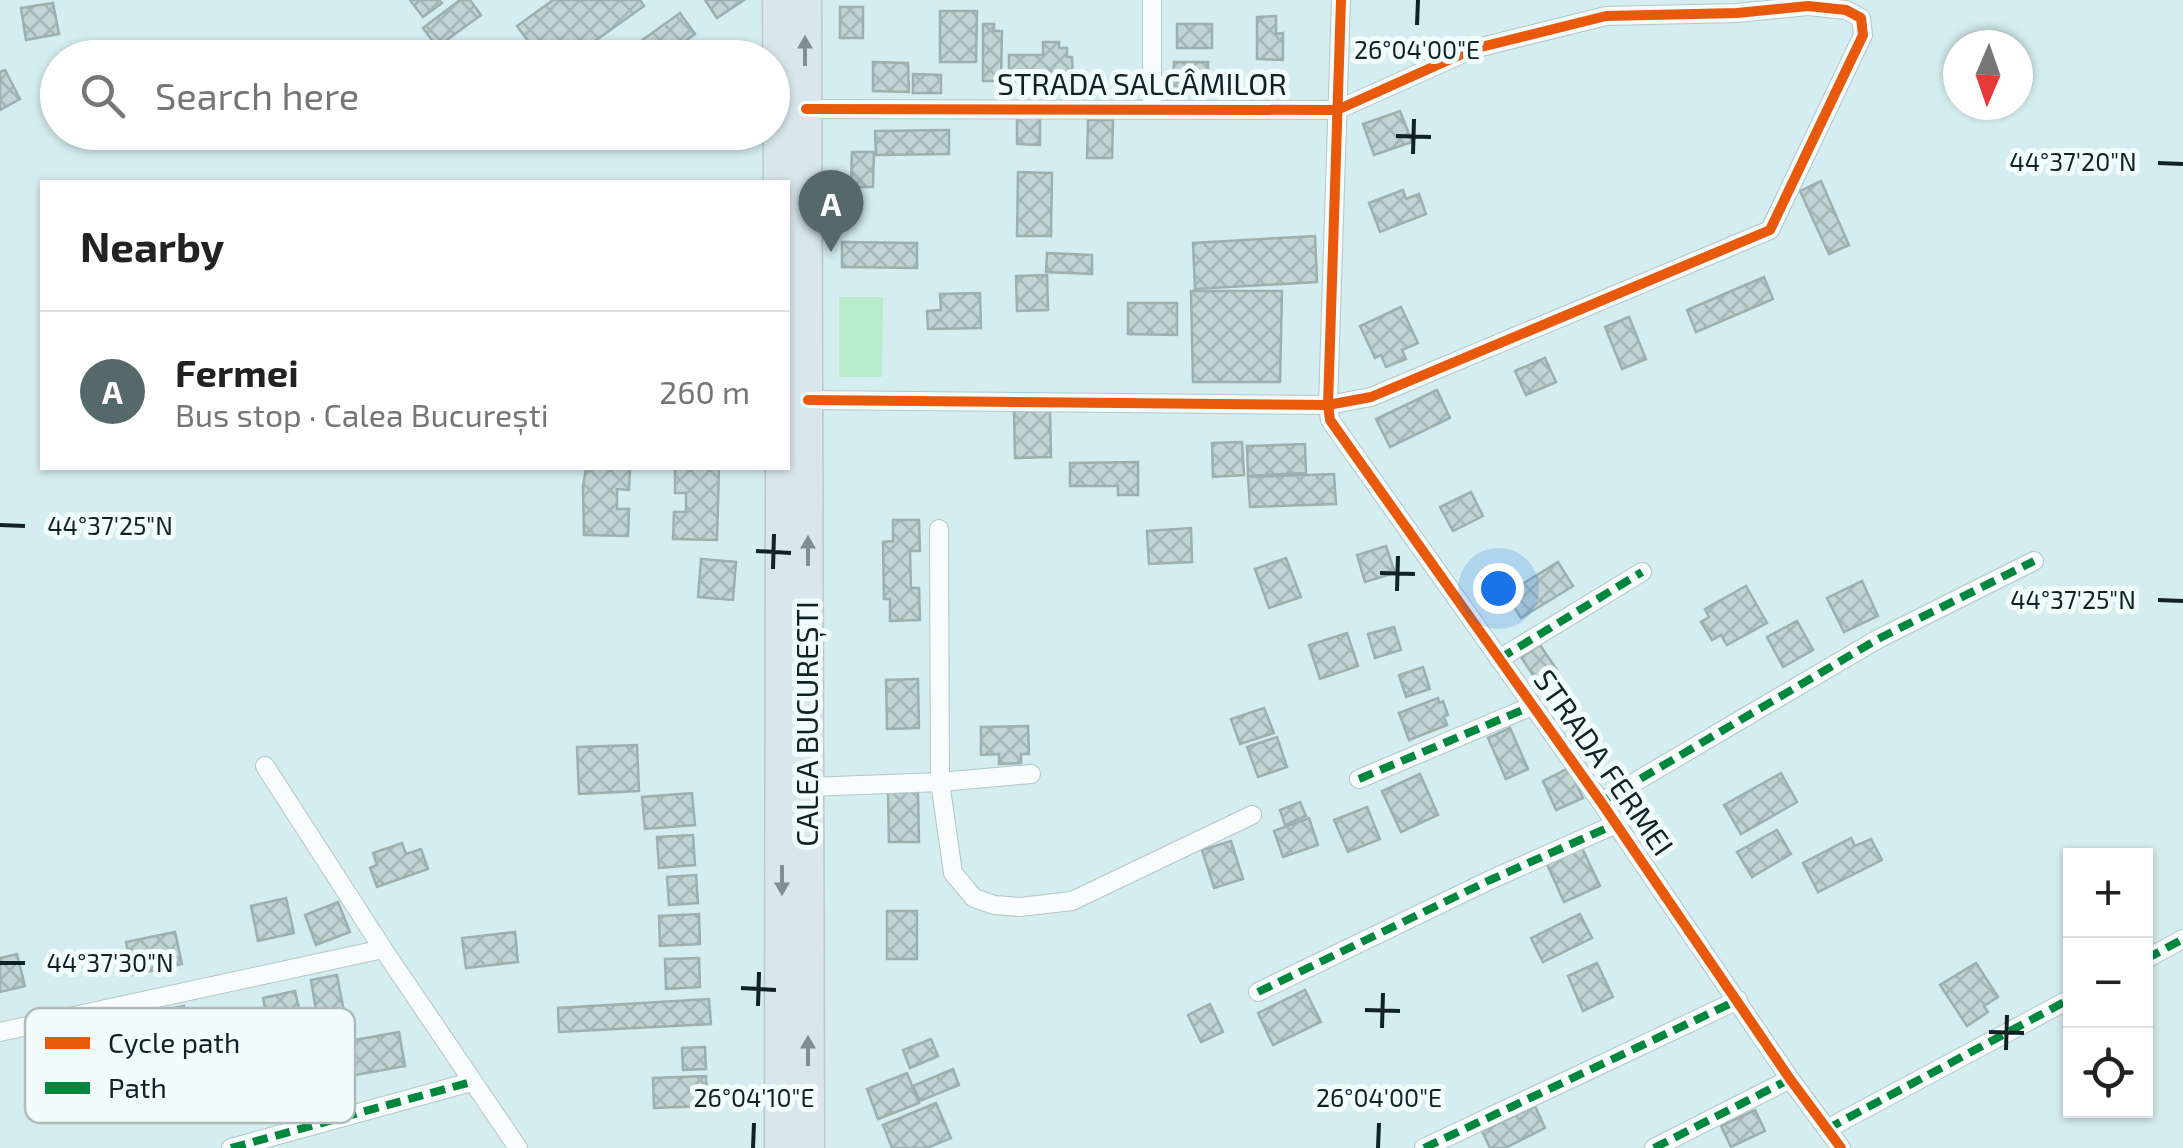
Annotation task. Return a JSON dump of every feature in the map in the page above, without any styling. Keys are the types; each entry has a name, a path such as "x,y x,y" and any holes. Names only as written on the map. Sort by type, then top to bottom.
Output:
{"highway":[{"path":"779,0 779,40"},
{"name":"CALEA BUCUREȘTI","path":"805,0 808,1148"},
{"path":"780,150 780,180"},
{"name":"CALEA BUCUREȘTI","path":"781,1148 782,470"}],"street":[{"path":"1152,0 1152,110"},
{"path":"808,400 1328,404 1341,0"},
{"name":"STRADA SALCÂMILOR","path":"806,109 1337,110 1474,49 1606,16 1737,13 1808,6 1846,10 1861,18 1864,35 1770,230 1371,397 1328,404"},
{"name":"STRADA FERMEI","path":"1328,404 1330,420 1841,1148"},
{"path":"939,529 940,782 953,872 974,898 994,905 1035,906 1072,901 1252,815"},
{"path":"1601,802 1878,639 2034,561"},
{"path":"1499,660 1642,572"},
{"path":"1359,779 1532,706"},
{"path":"265,766 382,949 518,1148"},
{"path":"809,787 1032,774"},
{"path":"1258,992 1616,824"},
{"path":"2153,955 2183,939"},
{"path":"110,1008 382,949"},
{"path":"1424,1148 1738,1000"},
{"path":"1827,1129 2063,1003"},
{"path":"0,1032 25,1027"},
{"path":"1654,1148 1790,1079"},
{"path":"355,1114 471,1082"},
{"path":"231,1148 322,1123"}],"green space":[{"path":"839,297 883,297 882,377 839,377"}],"building":[{"path":"410,0 439,0 442,3 423,17"},
{"path":"460,0 470,0 481,15 447,40 432,40 423,28"},
{"path":"553,0 640,0 644,6 596,40 528,40 517,26"},
{"path":"705,0 744,0 717,18"},
{"path":"53,3 59,34 26,40 21,8"},
{"path":"840,7 863,7 863,38 840,38"},
{"path":"940,11 977,11 976,62 940,62"},
{"path":"680,13 695,34 687,40 642,40"},
{"path":"1276,16 1276,34 1283,33 1283,60 1257,59 1257,17"},
{"path":"983,24 994,24 994,31 1002,31 1001,81 983,81"},
{"path":"1177,24 1212,24 1212,48 1177,48"},
{"path":"1043,42 1059,42 1059,48 1067,48 1067,57 1072,57 1073,81 1041,81 1041,89 1009,89 1009,55 1043,55"},
{"path":"873,62 908,63 909,92 873,91"},
{"path":"1174,62 1208,62 1208,87 1173,87"},
{"path":"5,70 20,99 0,110 0,72"},
{"path":"913,74 941,75 941,93 913,93"},
{"path":"1017,111 1040,112 1040,145 1017,144"},
{"path":"1400,111 1412,142 1374,155 1363,124"},
{"path":"1088,120 1113,120 1112,158 1087,158"},
{"path":"949,130 949,154 876,155 875,131"},
{"path":"852,152 874,152 873,187 851,187"},
{"path":"1018,172 1052,173 1051,236 1017,236"},
{"path":"1821,181 1849,245 1829,254 1800,191"},
{"path":"1403,190 1406,199 1419,194 1426,214 1380,232 1369,203"},
{"path":"1315,236 1317,282 1195,289 1193,243"},
{"path":"842,242 917,243 917,268 842,267"},
{"path":"1047,253 1092,255 1092,274 1046,272"},
{"path":"1047,275 1048,310 1017,311 1016,276"},
{"path":"1764,277 1773,299 1696,332 1687,310"},
{"path":"1191,291 1282,291 1280,382 1193,382"},
{"path":"980,293 981,328 928,329 927,311 941,310 940,294"},
{"path":"1128,303 1177,303 1177,335 1128,334"},
{"path":"1401,307 1418,343 1402,350 1406,359 1386,367 1381,355 1375,358 1360,326"},
{"path":"1629,317 1646,359 1622,369 1605,327"},
{"path":"1545,358 1556,382 1526,395 1515,371"},
{"path":"1437,390 1450,418 1390,447 1376,419"},
{"path":"1050,410 1051,457 1015,458 1014,411"},
{"path":"1242,442 1244,475 1213,477 1212,443"},
{"path":"1305,444 1306,473 1248,476 1247,446"},
{"path":"1138,462 1138,495 1118,495 1118,486 1070,486 1070,463"},
{"path":"586,470 630,470 629,490 617,489 617,509 629,509 628,536 584,535"},
{"path":"675,470 719,470 717,540 673,539 674,512 686,512 686,493 675,493"},
{"path":"1334,474 1336,504 1250,507 1248,477"},
{"path":"1471,492 1483,516 1453,531 1440,507"},
{"path":"893,520 919,520 920,551 910,551 911,588 919,588 920,620 890,621 890,599 884,599 883,542 893,541"},
{"path":"1191,528 1192,562 1149,564 1147,531"},
{"path":"1386,546 1395,573 1365,582 1357,555"},
{"path":"1286,558 1301,597 1269,608 1255,569"},
{"path":"701,559 736,562 733,600 698,597"},
{"path":"1558,562 1573,586 1521,618 1506,594"},
{"path":"1862,581 1878,616 1844,632 1827,598"},
{"path":"1746,586 1767,623 1727,645 1721,635 1712,640 1701,622 1709,617 1705,609"},
{"path":"1797,621 1813,650 1783,667 1767,637"},
{"path":"1394,627 1401,650 1375,658 1368,634"},
{"path":"1347,633 1358,666 1320,679 1309,645"},
{"path":"1540,645 1557,670 1538,683 1521,657"},
{"path":"1423,667 1430,689 1406,697 1399,675"},
{"path":"918,679 919,728 887,729 886,680"},
{"path":"1438,698 1448,715 1444,717 1447,725 1409,740 1399,713"},
{"path":"1264,708 1274,733 1240,744 1231,719"},
{"path":"1028,726 1029,754 1021,754 1021,763 999,764 999,754 981,755 981,727"},
{"path":"1510,728 1528,769 1506,779 1488,738"},
{"path":"1277,737 1287,767 1258,777 1247,747"},
{"path":"637,745 639,791 579,794 577,747"},
{"path":"1569,768 1583,798 1556,810 1543,781"},
{"path":"1781,773 1797,802 1741,834 1724,805"},
{"path":"1420,774 1438,815 1401,832 1382,791"},
{"path":"888,792 918,792 919,842 889,842"},
{"path":"692,793 695,825 645,829 642,797"},
{"path":"1300,802 1306,816 1285,825 1280,810"},
{"path":"1367,807 1380,839 1348,852 1334,820"},
{"path":"1309,818 1318,845 1283,857 1274,831"},
{"path":"1777,830 1791,854 1752,877 1737,852"},
{"path":"693,835 695,865 659,868 657,837"},
{"path":"1851,838 1855,846 1871,839 1882,860 1818,892 1803,863"},
{"path":"1231,841 1243,879 1214,888 1202,850"},
{"path":"402,843 406,854 421,849 428,869 377,887 370,868 377,865 373,853"},
{"path":"1582,848 1600,886 1564,902 1547,864"},
{"path":"696,875 698,903 669,905 667,877"},
{"path":"286,898 294,933 258,941 251,906"},
{"path":"338,902 350,932 316,945 305,915"},
{"path":"887,911 917,911 917,959 887,959"},
{"path":"699,914 700,944 660,946 659,916"},
{"path":"1580,914 1592,938 1543,962 1531,938"},
{"path":"175,932 182,964 133,975 126,942"},
{"path":"515,932 518,962 466,968 462,938"},
{"path":"17,954 25,986 0,992 0,958"},
{"path":"699,958 700,987 666,989 665,959"},
{"path":"1597,963 1613,997 1583,1011 1568,976"},
{"path":"1976,963 1998,997 1984,1006 1988,1012 1967,1026 1940,985"},
{"path":"337,975 343,1008 316,1008 311,980"},
{"path":"1305,990 1321,1022 1273,1045 1258,1013"},
{"path":"295,991 299,1008 265,1008 263,998"},
{"path":"709,999 711,1024 559,1032 558,1008"},
{"path":"1210,1004 1223,1032 1201,1042 1188,1015"},
{"path":"399,1032 405,1066 355,1075 355,1040"},
{"path":"931,1039 938,1056 910,1068 903,1050"},
{"path":"705,1047 706,1069 683,1070 682,1048"},
{"path":"953,1069 959,1085 920,1101 913,1086"},
{"path":"907,1073 919,1103 878,1119 867,1089"},
{"path":"706,1076 707,1106 654,1108 653,1078"},
{"path":"936,1103 951,1138 927,1148 892,1148 883,1125"},
{"path":"1535,1106 1545,1128 1505,1148 1490,1148 1482,1131"},
{"path":"1755,1110 1765,1131 1731,1147 1721,1126"}],"marked path":[{"path":"1601,802 1878,639 2034,561"},
{"path":"1499,659 1642,572"},
{"path":"1359,779 1532,706"},
{"path":"1258,992 1616,824"},
{"path":"2153,955 2183,939"},
{"path":"1424,1148 1738,1000"},
{"path":"1827,1129 2063,1003"},
{"path":"1654,1148 1790,1079"},
{"path":"355,1114 471,1082"},
{"path":"231,1148 322,1123"}],"cycle path":[{"path":"1341,0 1330,420 1841,1148"},
{"path":"806,109 1337,110 1473,49 1606,16 1737,13 1808,6 1846,10 1861,18 1863,35 1770,230 1371,397 1328,405 808,400"}],"place":[{"name":"Fermei","path":"831,252"}]}
